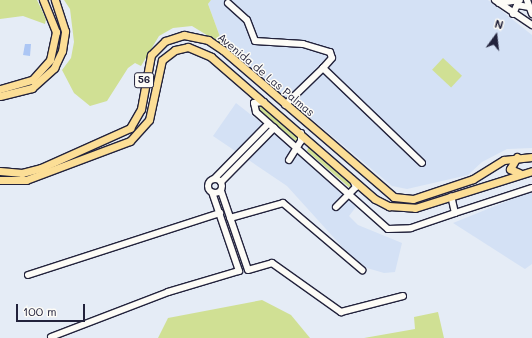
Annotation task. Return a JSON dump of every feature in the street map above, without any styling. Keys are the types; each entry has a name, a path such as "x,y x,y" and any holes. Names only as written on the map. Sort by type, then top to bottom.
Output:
{"main road":[{"path":"0,89 32,80 50,60 56,32 43,0"},
{"path":"0,96 32,88 54,68 62,51 65,31 55,0"},
{"name":"Avenida de Las Palmas","path":"0,171 22,173 41,168 130,128 141,109 151,55 165,41 177,36 196,36 214,43 377,186 399,198 413,199 474,179 504,160 518,156 532,157"},
{"name":"Avenida de Las Palmas","path":"0,180 26,180 130,141 149,120 162,60 180,48 194,48 206,53 313,143 375,199 397,208 415,208 519,173 532,171"},
{"path":"518,156 509,166 511,172 519,173"}],"street":[{"path":"496,1 520,0"},
{"path":"527,0 528,7 532,14"},
{"path":"496,1 513,14 532,25"},
{"path":"228,3 247,20 255,41 302,44 330,52 332,58 285,105"},
{"path":"513,14 517,5 528,7"},
{"path":"323,68 422,163"},
{"path":"269,105 259,101 254,106 268,123 388,229 410,228 532,188"},
{"path":"51,337 168,292 239,271 209,185 268,123"},
{"path":"274,128 221,182 221,191 248,270 272,263 341,312 403,296"},
{"path":"290,161 299,149 301,133"},
{"path":"299,149 313,143"},
{"path":"214,179 221,182"},
{"path":"336,207 356,187 353,179"},
{"path":"212,192 221,191"},
{"path":"451,196 455,213"},
{"path":"230,218 283,203 362,270"},
{"path":"28,275 220,213"}],"shaded area":[{"path":"211,0 488,0 532,35 532,148 507,149 482,162 468,175 407,189 392,186 223,45 208,4"},
{"path":"236,103 301,154 356,207 349,216 358,225 402,243 395,272 384,273 367,268 345,250 287,186 213,136"},
{"path":"532,191 532,264 525,269 453,223"}],"green space":[{"path":"0,0 37,0 46,19 45,24 23,16 0,19"},
{"path":"64,0 211,0 208,4 223,45 192,26 173,28 159,36 141,66 135,63 128,68 107,101 90,106 74,93 62,70 71,58 74,42 70,9"},
{"path":"443,58 462,76 451,87 432,70"},
{"path":"259,103 300,137 297,142 256,109"},
{"path":"309,145 351,182 351,189 307,151"},
{"path":"262,300 291,315 310,338 158,338 168,318"},
{"path":"438,312 444,338 364,338 415,329 414,317"}],"building":[{"path":"25,44 31,44 30,56 23,55"}]}
